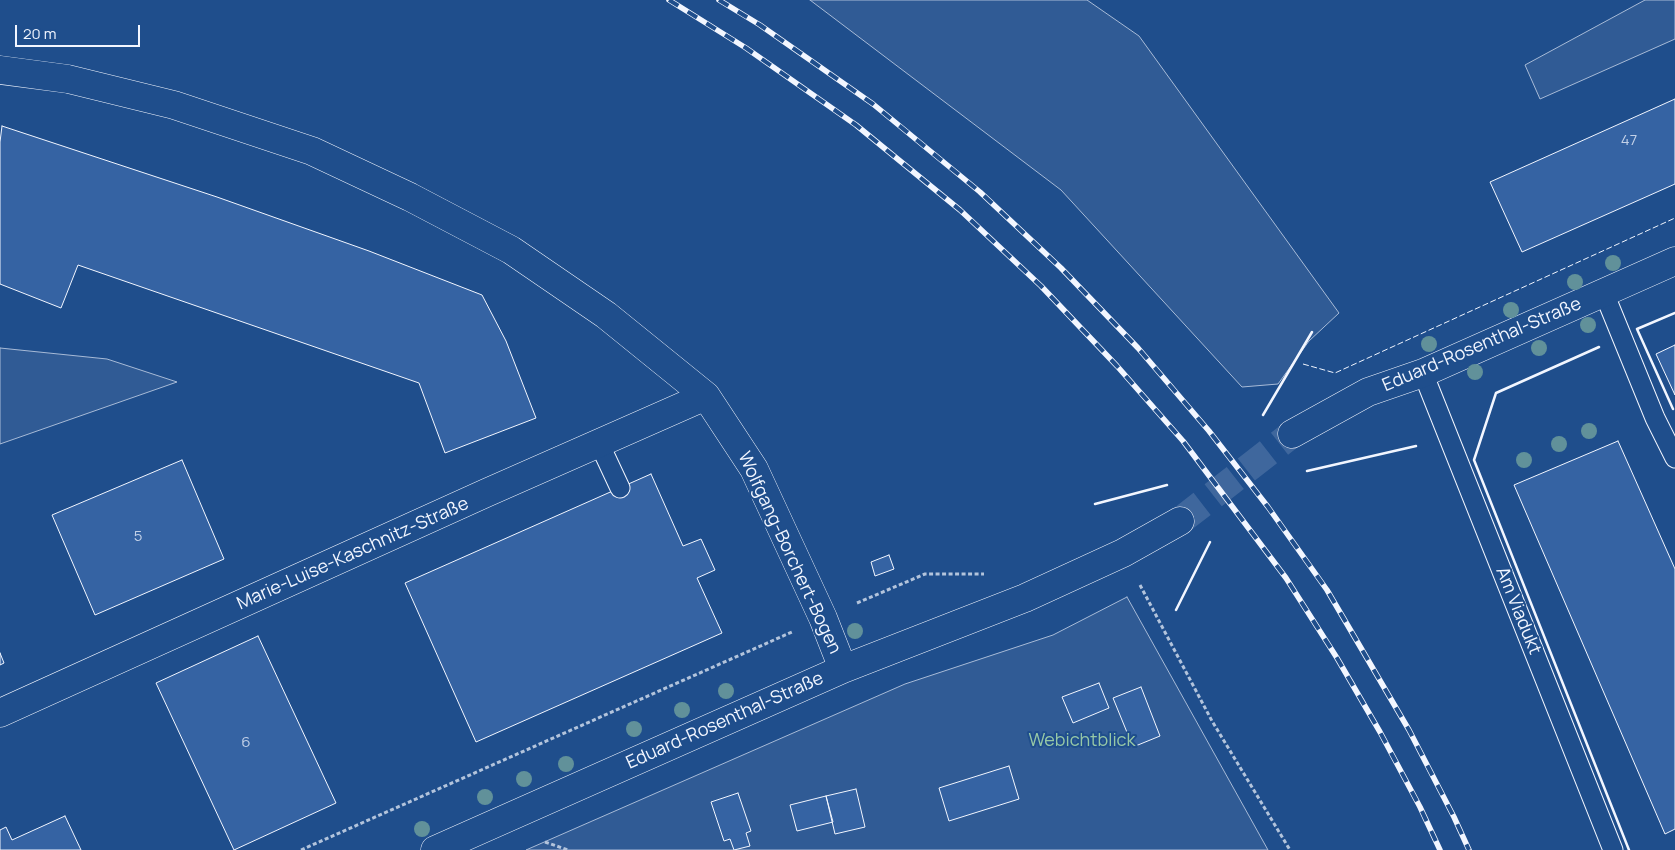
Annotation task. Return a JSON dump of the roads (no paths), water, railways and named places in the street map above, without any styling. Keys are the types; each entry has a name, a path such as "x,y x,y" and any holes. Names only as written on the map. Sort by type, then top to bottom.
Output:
{"street":[{"name":"Wolfgang-Borchert-Bogen","path":"0,70 68,79 174,105 312,152 410,197 511,250 606,315 706,396 750,462 823,618 843,670"},
{"name":"Eduard-Rosenthal-Straße","path":"1292,434 1368,392 1423,373 1675,261"},
{"name":"Marie-Luise-Kaschnitz-Straße","path":"0,713 706,396"},
{"name":"Eduard-Rosenthal-Straße","path":"435,850 843,670 1025,598 1123,553 1180,521"}],"lane":[{"path":"1604,293 1655,418 1675,458"},
{"name":"Am Viadukt","path":"1423,373 1613,850"},
{"path":"599,443 620,488"}],"tunnel":[{"path":"1180,521 1292,434"}],"railway":[{"path":"669,0 746,48 856,125 960,210 1041,286 1117,366 1183,441 1286,578 1337,658 1380,732 1420,807 1440,850"},
{"path":"719,0 760,25 873,104 980,192 1061,268 1138,348 1209,431 1268,507 1327,590 1409,730 1469,850"}],"park label":[{"name":"Webichtblick","path":"1082,741"}]}
